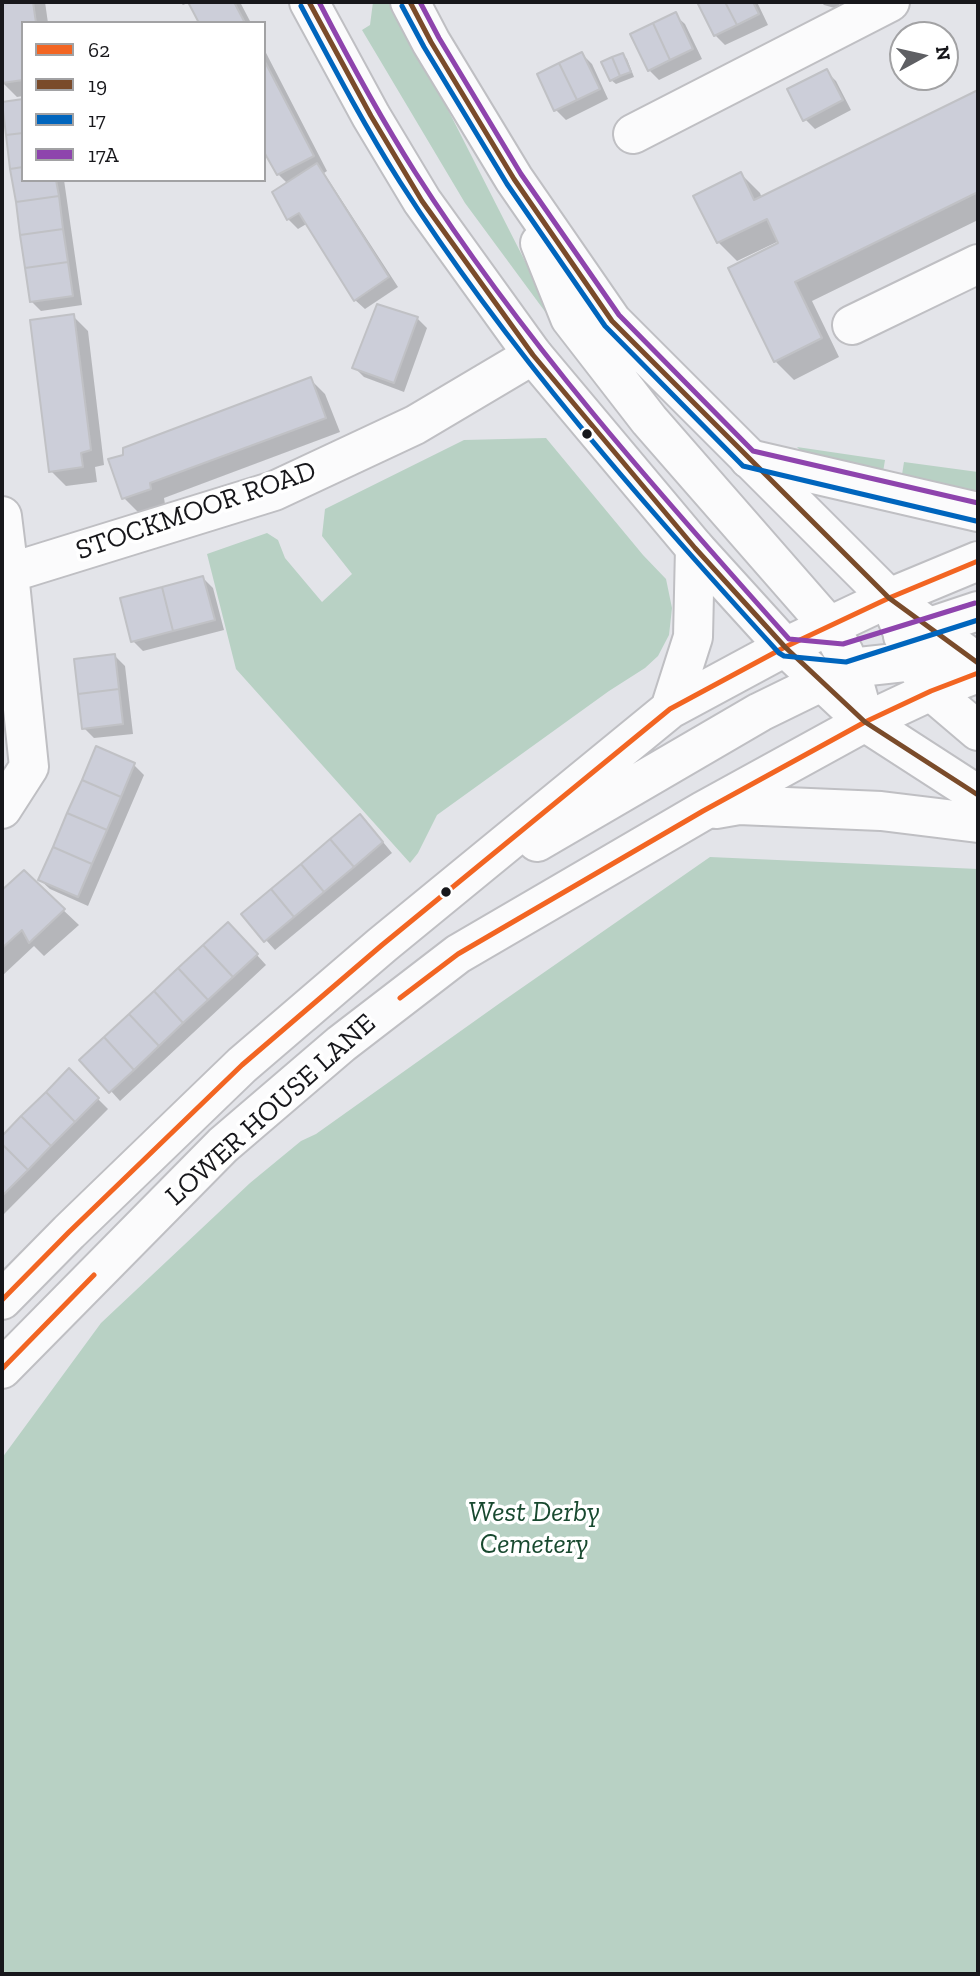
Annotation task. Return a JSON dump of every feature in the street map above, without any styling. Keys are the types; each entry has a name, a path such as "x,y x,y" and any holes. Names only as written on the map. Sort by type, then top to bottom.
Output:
{"main road":[{"path":"309,2 371,116 422,201 533,355 695,548 785,647 836,658 919,654 978,668"},
{"path":"410,2 431,42 514,179 612,321 889,598 919,654 978,731"},
{"path":"633,134 890,2"},
{"path":"514,179 570,318 836,658 865,722 978,795"},
{"path":"852,325 978,264"},
{"name":"STOCKMOOR ROAD","path":"6,573 274,491 415,425 533,355"},
{"path":"749,459 978,512"},
{"path":"2,516 6,573 29,767 2,809"},
{"path":"670,709 693,637 695,548"},
{"path":"435,901 760,712 836,658 889,598 978,561"},
{"path":"919,654 978,611"},
{"name":"LOWER HOUSE LANE","path":"2,1300 242,1065 435,901 670,709 785,647"},
{"name":"LOWER HOUSE LANE","path":"2,1369 223,1145 341,1044 458,954 703,811 865,722 919,654 978,668"},
{"path":"703,811 739,805 881,811 978,823"}],"green space":[{"path":"373,2 389,2 441,96 528,267 587,353 580,359 465,203 362,30 370,25"},
{"path":"546,438 666,579 672,608 669,635 658,656 645,668 437,815 410,863 236,669 207,554 267,533 278,540 285,558 322,602 352,574 322,536 325,509 464,440"},
{"path":"797,447 885,460 882,478 804,454"},
{"path":"904,462 978,472 978,496 901,481"},
{"name":"West Derby Cemetery","path":"710,857 978,869 978,1974 2,1974 2,1458 101,1323 250,1183 301,1141 316,1134"}],"building":[{"path":"2,2 33,2 36,21 21,21 21,80 2,83"},
{"path":"188,2 234,2 244,21 198,21"},
{"path":"697,2 725,2 737,25 714,36"},
{"path":"725,2 753,2 759,14 737,25"},
{"path":"676,12 693,49 670,60 653,23"},
{"path":"653,23 670,60 648,71 630,34"},
{"path":"582,52 600,89 577,100 559,63"},
{"path":"623,53 631,72 620,76 612,57"},
{"path":"612,57 620,76 610,81 601,62"},
{"path":"559,63 577,100 554,111 537,74"},
{"path":"266,64 314,156 277,175 266,156"},
{"path":"827,69 843,100 803,121 787,89"},
{"path":"978,90 978,192 795,282 822,338 774,362 728,268 778,243 767,219 717,243 693,196 741,172 754,200"},
{"path":"21,99 21,133 6,135 2,102"},
{"path":"21,133 21,167 10,169 6,135"},
{"path":"317,163 389,277 354,301 299,213 287,220 272,192"},
{"path":"21,167 21,182 56,182 59,196 16,202 10,169"},
{"path":"59,196 63,229 20,235 16,202"},
{"path":"63,229 68,262 25,268 20,235"},
{"path":"68,262 73,296 30,302 25,268"},
{"path":"377,304 418,317 394,383 352,368"},
{"path":"74,314 91,450 81,453 83,467 49,472 30,320"},
{"path":"311,377 326,418 150,483 151,489 122,499 108,459 123,455 123,448"},
{"path":"203,576 215,620 173,631 162,587"},
{"path":"162,587 173,631 131,642 120,598"},
{"path":"115,654 119,689 78,694 74,659"},
{"path":"119,689 123,724 82,729 78,694"},
{"path":"96,746 135,763 121,797 82,780"},
{"path":"82,780 121,797 107,830 67,813"},
{"path":"67,813 107,830 92,864 53,847"},
{"path":"360,814 383,842 354,867 330,839"},
{"path":"330,839 354,867 324,892 301,864"},
{"path":"53,847 92,864 78,897 38,880"},
{"path":"301,864 324,892 294,917 271,889"},
{"path":"24,870 65,909 29,943 22,930 2,948 2,890"},
{"path":"271,889 294,917 264,942 241,914"},
{"path":"228,922 258,954 233,977 203,945"},
{"path":"203,945 233,977 208,1000 178,968"},
{"path":"178,968 208,1000 183,1023 154,991"},
{"path":"154,991 183,1023 159,1046 129,1014"},
{"path":"129,1014 159,1046 134,1070 104,1037"},
{"path":"104,1037 134,1070 109,1093 79,1060"},
{"path":"69,1068 99,1098 75,1122 46,1092"},
{"path":"46,1092 75,1122 51,1146 21,1116"},
{"path":"21,1116 51,1146 28,1170 2,1144 2,1136"},
{"path":"2,1144 28,1170 4,1194 2,1192"}],"transit line":[{"name":"19","path":"309,2 371,116 422,201 533,355 695,548 785,647 865,722 978,795"},
{"name":"17A","path":"319,2 402,151 500,295 593,413 789,639 843,644 975,603"},
{"name":"19","path":"410,2 431,42 514,179 612,321 889,598 978,663"},
{"name":"17A","path":"420,2 521,174 619,315 753,451 978,503"},
{"name":"17","path":"301,6 387,161 486,306 628,484 779,653 784,656 846,662 978,620"},
{"name":"17","path":"402,6 507,184 605,326 743,466 976,521"},
{"name":"62","path":"2,1300 242,1065 382,945 670,709 785,647 889,598 978,561"},
{"name":"62","path":"400,998 458,954 703,811 865,722 931,691 978,673"},
{"name":"62","path":"2,1369 94,1275"}]}
